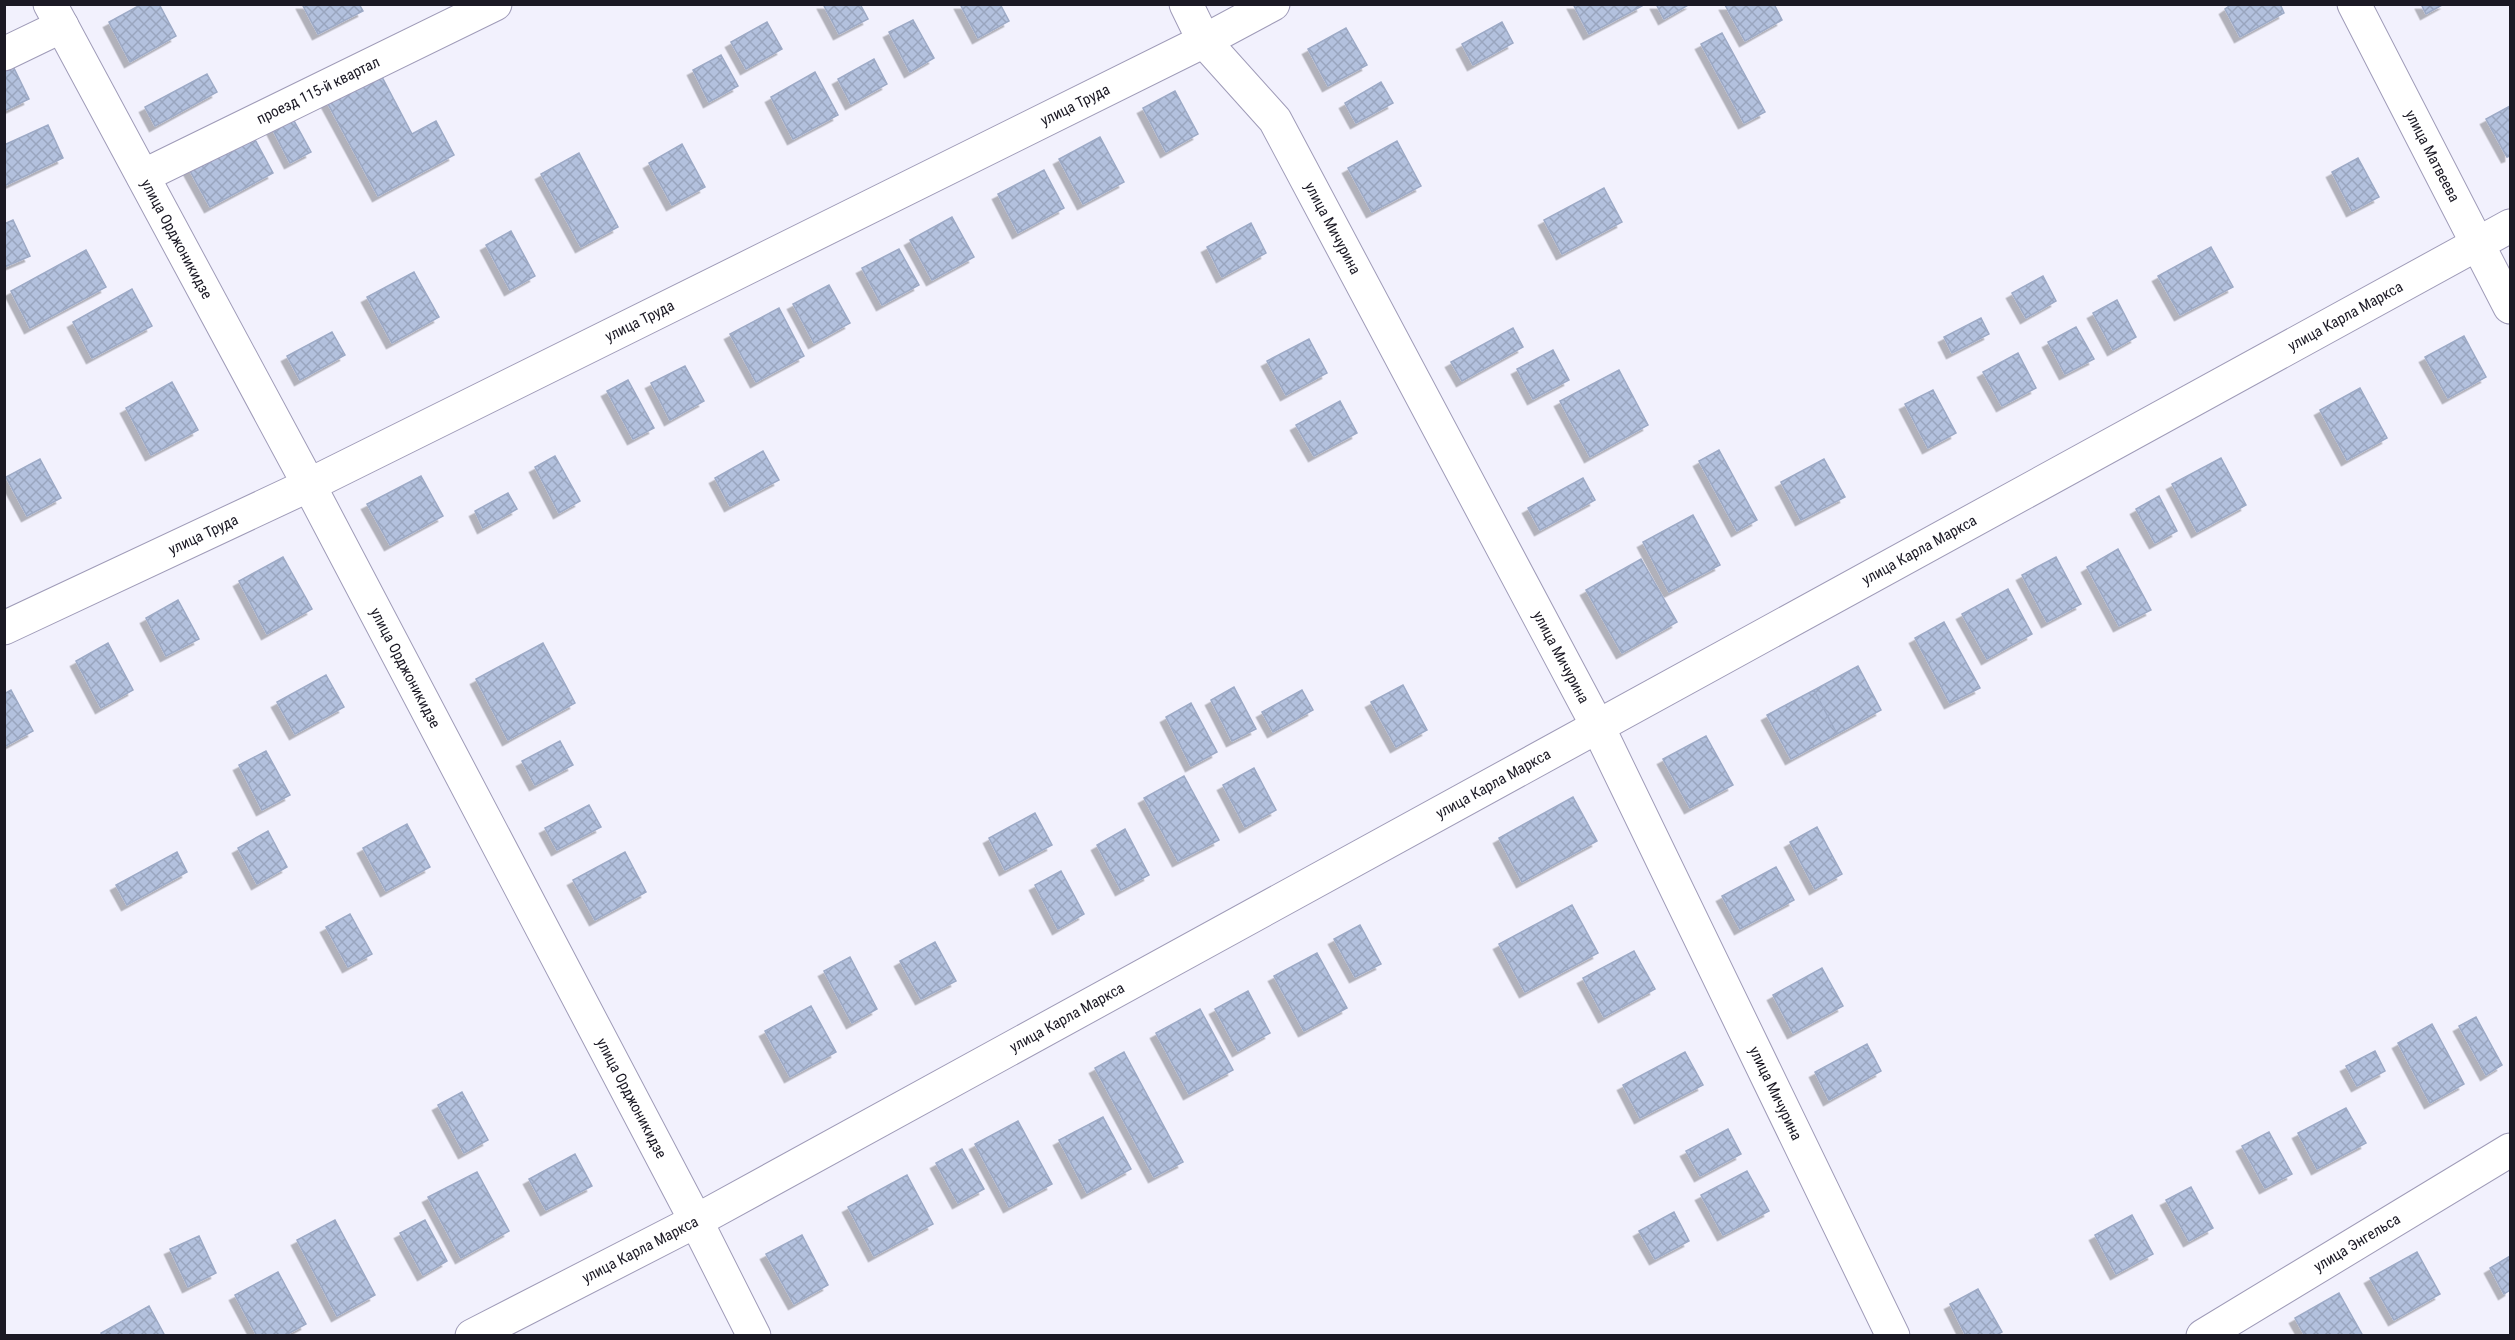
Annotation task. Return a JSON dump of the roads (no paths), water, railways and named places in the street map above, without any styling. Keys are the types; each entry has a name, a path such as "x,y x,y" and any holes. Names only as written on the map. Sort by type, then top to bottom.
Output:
{"street":[{"name":"проезд 115-й квартал","path":"142,176 495,4"},
{"name":"улица Мичурина","path":"1186,4 1204,41 1275,120 1597,725 1893,1335"},
{"name":"улица Труда","path":"4,628 309,485 1204,41 1273,4"},
{"name":"улица Матвеева","path":"2354,4 2511,308"},
{"name":"улица Орджоникидзе","path":"56,15 309,485 754,1335"},
{"path":"4,54 56,15"},
{"name":"улица Карла Маркса","path":"472,1335 696,1221 1597,725 2511,226"},
{"name":"улица Энгельса","path":"2203,1335 2511,1150"}]}
